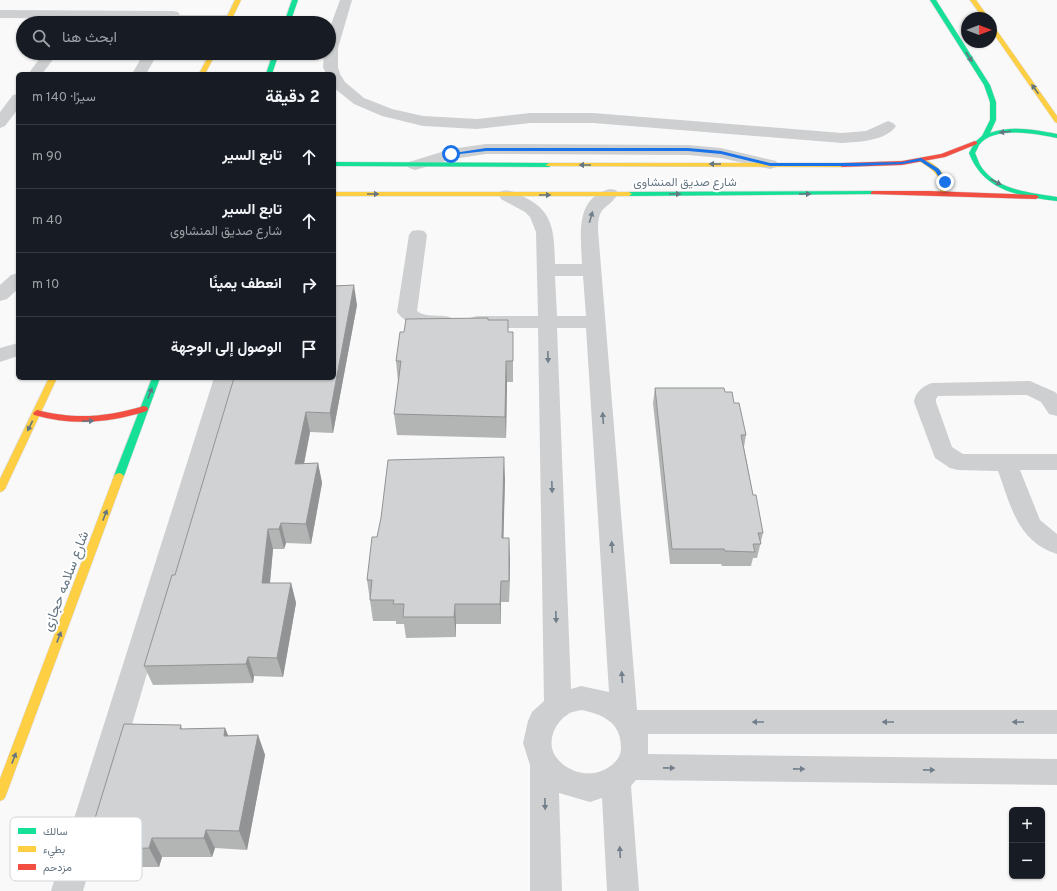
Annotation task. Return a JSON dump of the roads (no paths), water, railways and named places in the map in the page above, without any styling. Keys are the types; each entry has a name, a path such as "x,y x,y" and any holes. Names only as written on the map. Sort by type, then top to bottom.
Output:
{"street":[{"path":"80,16 93,0"},
{"path":"290,16 296,0"},
{"path":"336,32 346,0"},
{"path":"933,0 987,85 993,102 993,120 985,136"},
{"path":"973,0 982,12"},
{"path":"221,5 237,2"},
{"path":"230,16 237,2"},
{"path":"0,14 31,16"},
{"path":"149,16 173,15"},
{"path":"997,35 1057,121"},
{"path":"37,72 46,60"},
{"path":"140,72 147,60"},
{"path":"203,72 209,60"},
{"path":"270,72 274,60"},
{"path":"330,60 332,72"},
{"path":"336,80 339,85 359,101 387,113 423,121 477,124 530,118 593,134 706,151 770,164"},
{"path":"0,123 16,101"},
{"path":"415,165 451,154 471,151 507,149 593,134 842,138 861,137 877,133 888,126"},
{"path":"985,136 1002,131 1023,130 1057,136"},
{"name":"شارع صديق المنشاوى","path":"336,164 902,163 943,156 975,143 985,136"},
{"path":"975,143 971,154 976,166 989,179 1010,190 1036,197 1057,199"},
{"path":"921,160 930,164 942,176 945,182 943,193"},
{"name":"شارع صديق المنشاوى","path":"336,194 506,195 943,193 1036,197"},
{"path":"610,194 597,204 589,216 626,719"},
{"path":"506,195 526,204 540,217 545,232 558,705"},
{"path":"418,235 407,312 411,317 418,321 596,322"},
{"path":"546,270 592,270"},
{"path":"0,295 16,281"},
{"path":"0,356 16,349"},
{"path":"3,474 37,413 52,380"},
{"name":"شارع سلامه حجازى","path":"0,795 155,380"},
{"path":"90,817 223,380"},
{"path":"1057,409 1048,397 1030,388 938,389 928,393 925,397 925,402 943,452 958,462 1057,462"},
{"path":"37,413 51,418 87,422 126,416 144,409"},
{"path":"1006,463 1030,524 1036,532 1045,539 1057,545"},
{"path":"546,891 544,765 536,743 542,721 558,705 581,698 605,702 626,719 635,736 635,752 623,774 623,891"},
{"path":"626,719 1057,722"},
{"path":"544,765 564,782 590,788 623,774 1057,772"},
{"path":"67,891 70,881"}]}
